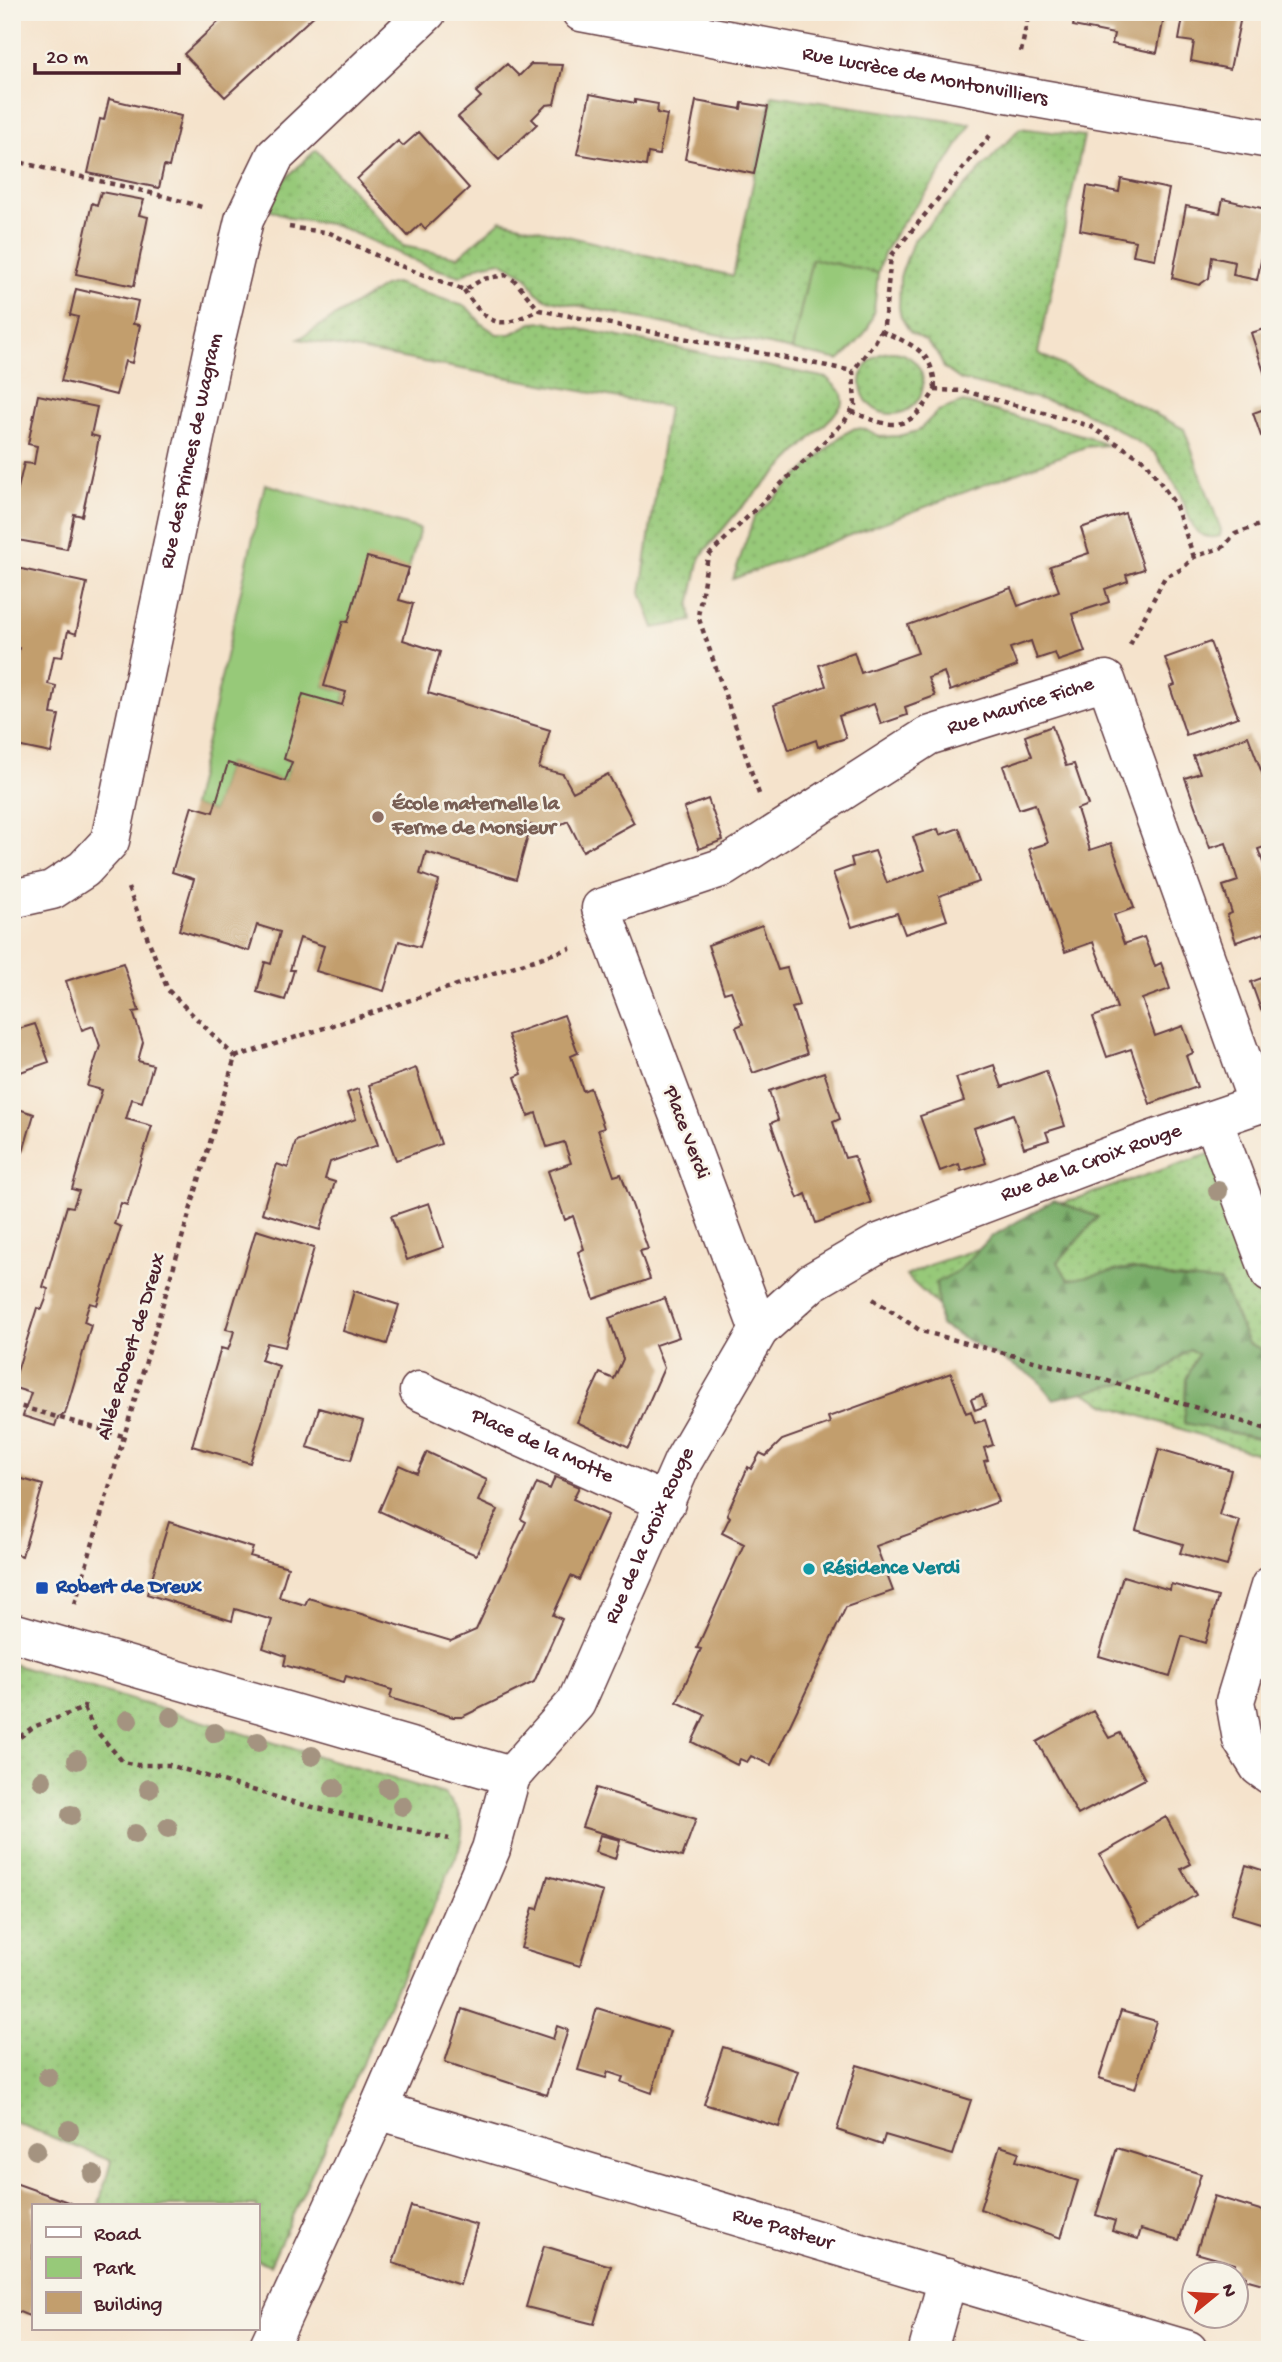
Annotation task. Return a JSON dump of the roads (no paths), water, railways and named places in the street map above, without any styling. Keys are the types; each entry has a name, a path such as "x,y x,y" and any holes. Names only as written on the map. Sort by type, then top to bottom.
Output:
{"street":[{"name":"Rue des Princes de Wagram","path":"12,899 52,890 84,869 110,841 214,347 244,220 275,156 426,12"},
{"name":"Rue Lucrèce de Montonvilliers","path":"581,12 1007,93 1270,139"},
{"name":"Rue Maurice Fiche","path":"610,935 601,908 724,867 928,737 1105,680 1264,1102"},
{"name":"Place Verdi","path":"610,935 759,1330"},
{"name":"Rue de la Croix Rouge","path":"511,1776 576,1703 683,1461 759,1330 812,1282 879,1243 1150,1141 1264,1102"},
{"path":"1213,1120 1270,1273"},
{"name":"Place de la Motte","path":"419,1391 666,1503"},
{"path":"1270,1586 1234,1701 1242,1740 1259,1767 1270,1775"},
{"path":"12,1632 511,1776 491,1849 378,2110 267,2350"},
{"name":"Rue Pasteur","path":"378,2110 1188,2350"},
{"path":"928,2350 948,2278"}],"place":[{"name":"École maternelle la Ferme de Monsieur","path":"378,817"},
{"name":"Résidence Verdi","path":"809,1569"},
{"name":"Robert de Dreux","path":"42,1588"}]}
